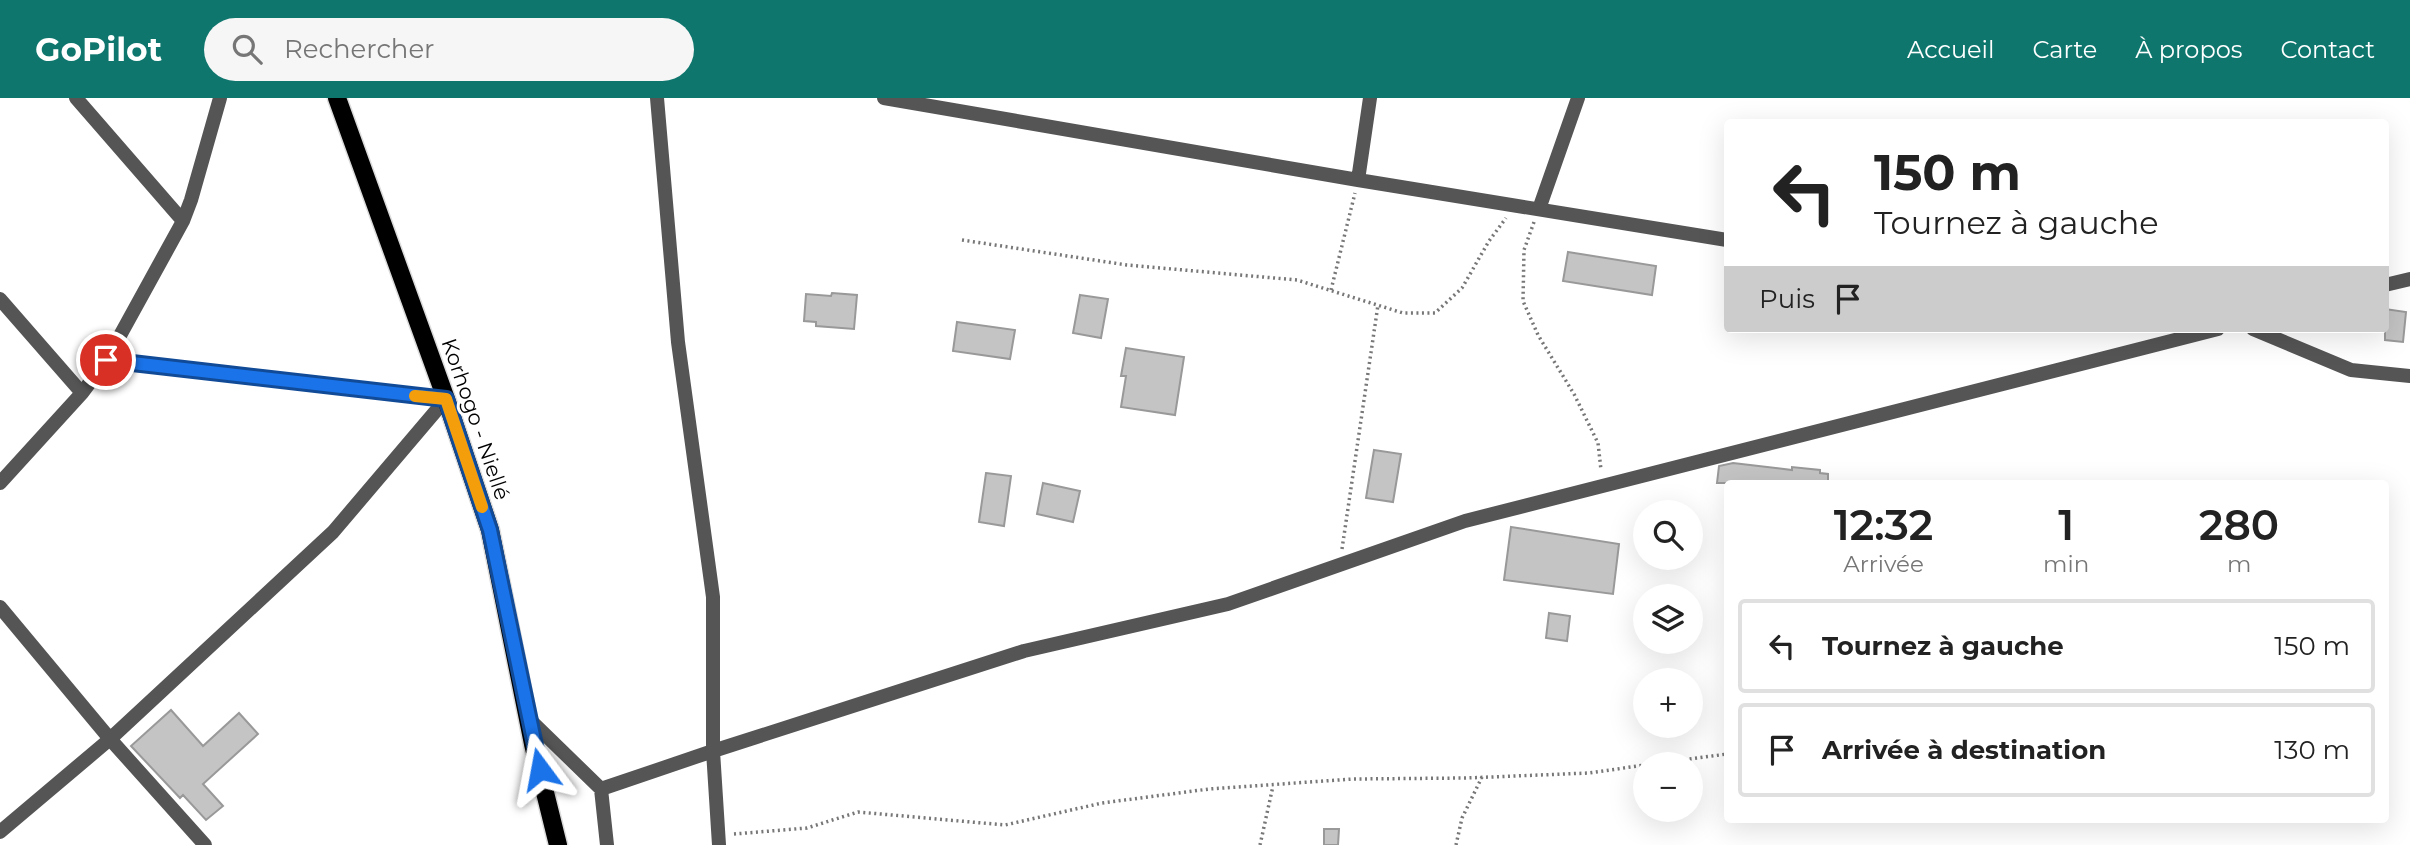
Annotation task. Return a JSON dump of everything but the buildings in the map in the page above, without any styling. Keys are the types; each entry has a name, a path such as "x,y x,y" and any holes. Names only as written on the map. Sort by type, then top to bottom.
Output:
{"main road":[{"name":"Korhogo - Niellé","path":"337,98 446,399 490,530 528,718 558,845"}],"street":[{"path":"76,98 183,221"},
{"path":"0,483 82,393 106,360 183,221 220,98"},
{"path":"657,98 678,342 713,597 713,751 718,840"},
{"path":"884,98 969,105 1358,180 1724,240"},
{"path":"1358,180 1370,98"},
{"path":"1539,209 1578,98"},
{"path":"2389,284 2410,279"},
{"path":"0,299 82,393"},
{"path":"601,789 1024,652 1228,604 1465,521 2202,333"},
{"path":"2263,333 2351,370 2410,376"},
{"path":"106,360 446,399"},
{"path":"0,832 110,739 333,531 446,399"},
{"path":"0,607 110,739 205,845"},
{"path":"528,718 601,789 607,845"}],"path":[{"path":"1331,290 1358,180"},
{"path":"962,240 1127,265 1297,280 1403,313 1435,313 1462,289 1489,241 1516,205"},
{"path":"1539,209 1524,250 1523,301 1538,335 1574,394 1598,443 1602,486"},
{"path":"1339,565 1378,305"},
{"path":"1703,757 1724,754"},
{"path":"718,840 807,828 858,812 1005,825 1102,803 1209,789 1353,779 1482,778 1589,773 1633,767"},
{"path":"1457,845 1462,818 1482,778"},
{"path":"1260,845 1273,785"}],"slow traffic":[{"path":"415,396 446,399 482,507"}],"route":[{"path":"106,360 446,399 490,530 540,769"}]}
